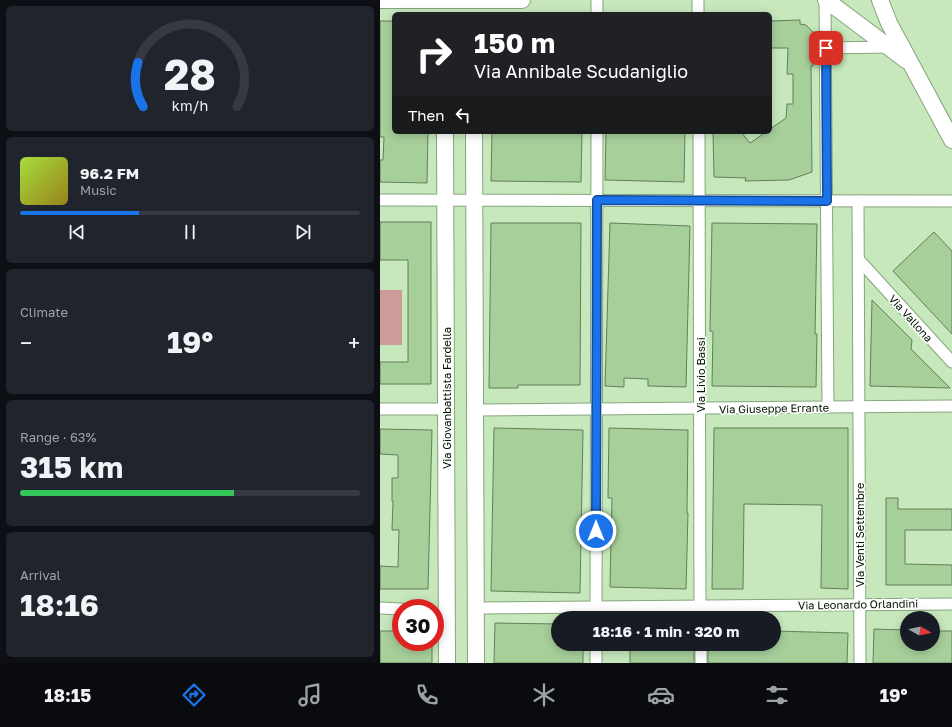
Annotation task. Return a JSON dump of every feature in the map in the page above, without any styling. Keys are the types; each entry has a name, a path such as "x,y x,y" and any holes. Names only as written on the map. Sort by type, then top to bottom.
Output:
{"main road":[{"path":"380,0 522,0"},
{"path":"445,0 445,12"},
{"path":"474,0 474,12"},
{"path":"826,0 911,63"},
{"path":"880,0 889,23 952,140"},
{"name":"Via Giovanbattista Fardella","path":"441,599 446,409 445,134"},
{"path":"474,134 476,663"},
{"name":"Via Giovanbattista Fardella","path":"444,636 447,663"}],"street":[{"path":"598,0 598,12"},
{"path":"698,0 698,12"},
{"path":"826,0 828,407"},
{"path":"826,48 889,47"},
{"path":"596,611 597,134"},
{"name":"Via Livio Bassi","path":"699,134 700,611"},
{"path":"380,200 952,201"},
{"name":"Via Venti Settembre","path":"858,201 860,663"},
{"name":"Via Vallona","path":"858,260 952,362"},
{"name":"Via Giuseppe Errante","path":"476,410 952,406"},
{"path":"380,409 446,409"},
{"name":"Via Leonardo Orlandini","path":"613,611 700,606 952,604"},
{"path":"380,608 392,609"},
{"name":"Via Leonardo Orlandini","path":"476,608 566,611"},
{"path":"596,651 596,663"},
{"path":"701,651 701,663"}],"shaded area":[{"path":"380,290 402,290 402,345 380,345"}],"building":[{"path":"800,20 800,24 806,25 813,32 813,66 811,66 812,172 789,180 745,181 746,178 714,177 713,134 743,134 750,143 763,134 772,134 772,128 786,118 787,104 793,104 793,74 787,74 788,48 772,48 772,21"},
{"path":"380,21 392,21 392,134 428,134 427,183 380,182 380,160 383,160 384,137 380,137"},
{"path":"492,134 582,134 581,182 491,181"},
{"path":"606,134 685,134 684,182 605,180"},
{"path":"380,222 431,222 431,384 380,384 380,362 408,362 408,260 380,260"},
{"path":"491,223 581,223 580,385 518,385 518,388 489,388"},
{"path":"610,223 690,226 686,387 648,386 648,379 624,378 624,387 605,386"},
{"path":"712,223 817,224 815,334 817,334 816,387 712,386 713,332 710,331"},
{"path":"934,232 952,251 952,334 893,271"},
{"path":"872,300 912,340 911,349 950,388 870,386"},
{"path":"494,428 583,430 580,593 491,591"},
{"path":"609,428 688,430 686,589 610,587 612,498 608,498"},
{"path":"714,428 848,428 848,589 821,588 822,505 744,504 743,589 712,589"},
{"path":"380,429 432,430 428,589 380,589 380,566 398,567 399,530 392,530 392,478 398,478 398,455 380,454"},
{"path":"886,498 898,498 898,509 952,509 952,530 905,530 905,564 952,565 952,585 886,585"},
{"path":"495,623 551,624 551,651 583,651 583,663 494,663"},
{"path":"874,629 900,630 900,651 940,651 940,631 952,631 952,663 873,663"},
{"path":"380,631 392,631 392,651 432,651 432,663 380,663"},
{"path":"781,631 848,633 847,663 708,663 708,651 781,651"},
{"path":"630,651 694,651 694,663 630,663"}],"route":[{"path":"596,531 597,200 827,201 826,48"}]}
